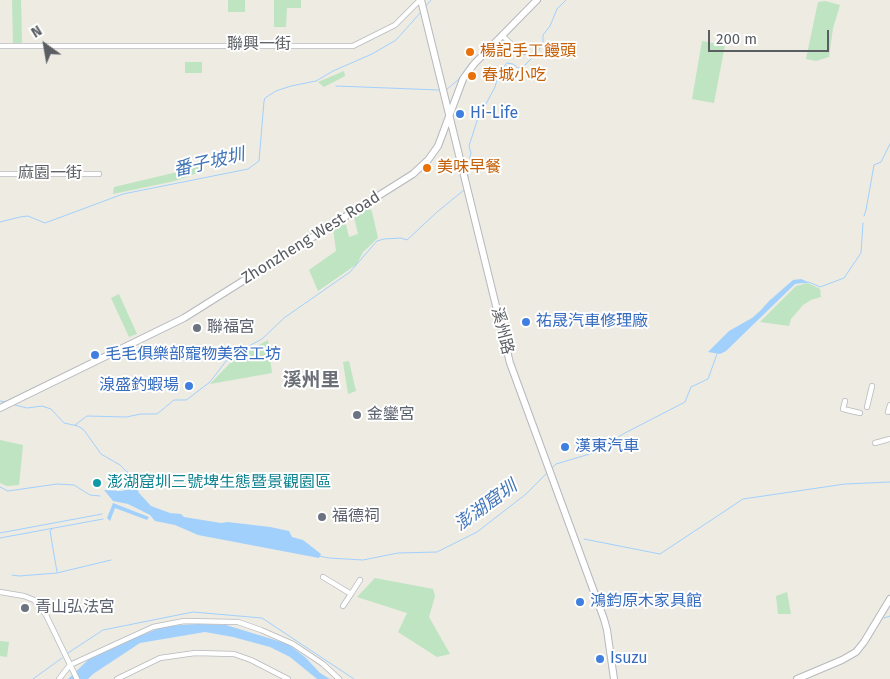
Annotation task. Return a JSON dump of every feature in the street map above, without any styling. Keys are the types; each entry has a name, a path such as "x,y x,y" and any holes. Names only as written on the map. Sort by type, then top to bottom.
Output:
{"street":[{"path":"420,0 426,17 449,116"},
{"name":"聯興一街","path":"0,46 354,46 395,25 420,0"},
{"name":"Zhonzheng West Road","path":"2,407 184,318 413,174 428,160 438,146 463,79 474,64 537,0"},
{"path":"502,35 511,44 524,52"},
{"name":"溪州路","path":"449,116 510,363 606,625 614,679"},
{"name":"麻園一街","path":"0,174 100,174"},
{"path":"867,407 872,386"},
{"path":"845,401 843,408 860,413"},
{"path":"888,412 890,405"},
{"path":"874,443 890,439"},
{"path":"323,577 351,594"},
{"path":"343,606 360,580"},
{"path":"0,592 24,596 34,600 46,615 77,679"},
{"path":"796,679 842,660 856,652 890,598"},
{"path":"59,679 70,665 153,626 184,621 238,622 293,644 323,664 339,679"},
{"path":"117,679 160,658 195,652 218,652 234,654 251,660 288,679"}],"green space":[{"path":"12,0 21,0 22,44 13,44"},
{"path":"228,0 245,0 245,12 228,12"},
{"path":"274,0 301,0 301,8 287,8 286,27 274,27"},
{"path":"825,1 840,5 833,28 829,57 816,61 806,59 818,2"},
{"path":"702,41 725,45 714,103 692,99"},
{"path":"185,62 202,62 202,73 185,73"},
{"path":"344,71 345,76 324,87 318,82"},
{"path":"193,162 203,162 203,171 175,181 113,194 114,187 190,169"},
{"path":"369,206 378,238 363,252 357,264 318,291 309,270 336,251 333,228 345,221 349,237 358,234 354,217"},
{"path":"808,283 820,289 821,297 803,305 791,319 789,326 760,322 796,286"},
{"path":"119,294 137,334 129,337 111,298"},
{"path":"268,340 272,373 210,384 235,358"},
{"path":"349,361 356,391 348,394 343,362"},
{"path":"0,440 23,445 19,485 7,486 0,483"},
{"path":"375,578 433,589 435,596 429,617 450,654 437,657 398,632 407,613 357,597"},
{"path":"787,592 791,614 778,614 776,596"},
{"path":"0,641 9,642 7,657 0,656"}],"water":[{"path":"801,279 808,282 795,284 726,351 720,354 708,352 729,331 752,318 793,280"},
{"path":"127,471 132,477 139,493 151,506 170,513 181,514 184,517 289,531 292,537 303,540 321,554 319,558 198,535 175,525 155,521 150,515 128,504 113,501 104,490 123,491 126,484 125,475"},
{"path":"113,503 149,517 147,520 115,508 110,521 107,518"},
{"path":"226,625 288,644 305,657 320,673 330,679 317,679 290,657 270,647 205,632 140,643 88,679 68,679 88,660 132,639 165,626"}],"waterway":[{"name":"番子坡圳","path":"425,7 431,0"},
{"path":"469,186 467,168 471,153 469,146 477,121 495,87 499,72 507,63 513,64 518,68 524,66 538,52 543,42 543,35 550,26 557,9 566,0"},
{"name":"番子坡圳","path":"0,222 28,216 45,223 123,194 248,169 259,161 265,98 276,91 316,81 333,71 372,54 396,40 421,12"},
{"path":"446,90 458,80 470,63"},
{"path":"336,86 439,90"},
{"name":"澎湖窟圳","path":"864,216 874,165 881,162 890,144"},
{"path":"75,425 87,416 126,417 141,414 157,414 174,400 186,400 210,382 226,361 234,354 262,339 284,318 350,272 377,241 401,238 407,240 464,190"},
{"name":"澎湖窟圳","path":"803,283 809,282 820,287 844,278 861,253 863,223"},
{"name":"澎湖窟圳","path":"552,468 556,464 593,453 623,434 685,402 691,387 708,379 717,354"},
{"name":"澎湖窟圳","path":"0,401 6,402"},
{"name":"澎湖窟圳","path":"15,405 27,408 42,406 51,409 64,423 78,426 84,430 101,454 120,465 127,472"},
{"name":"澎湖窟圳","path":"319,556 363,560 398,553 437,552 477,532 526,494 547,473"},
{"path":"584,539 660,554 743,499 845,484 890,482"},
{"path":"0,487 8,491 57,484 74,485 90,495 100,496"},
{"path":"0,533 102,514"},
{"path":"0,538 103,519"},
{"path":"52,529 50,531 57,572"},
{"path":"12,575 57,573 111,560"},
{"path":"68,653 103,630 193,612 262,618 354,679"},
{"path":"884,618 890,616"},
{"path":"33,679 62,658"}],"place":[{"name":"楊記手工饅頭","path":"470,52"},
{"name":"春城小吃","path":"472,76"},
{"name":"Hi-Life","path":"460,114"},
{"name":"美味早餐","path":"427,168"},
{"name":"祐晟汽車修理廠","path":"526,322"},
{"name":"聯福宮","path":"197,328"},
{"name":"毛毛俱樂部寵物美容工坊","path":"95,355"},
{"name":"湶盛釣蝦場","path":"189,386"},
{"name":"金鑾宮","path":"357,415"},
{"name":"漢東汽車","path":"565,447"},
{"name":"澎湖窟圳三號埤生態暨景觀園區","path":"97,483"},
{"name":"福德祠","path":"322,517"},
{"name":"鴻鈞原木家具館","path":"580,602"},
{"name":"青山弘法宮","path":"25,608"},
{"name":"Isuzu","path":"600,659"}],"district":[{"name":"溪州里","path":"311,381"}]}
